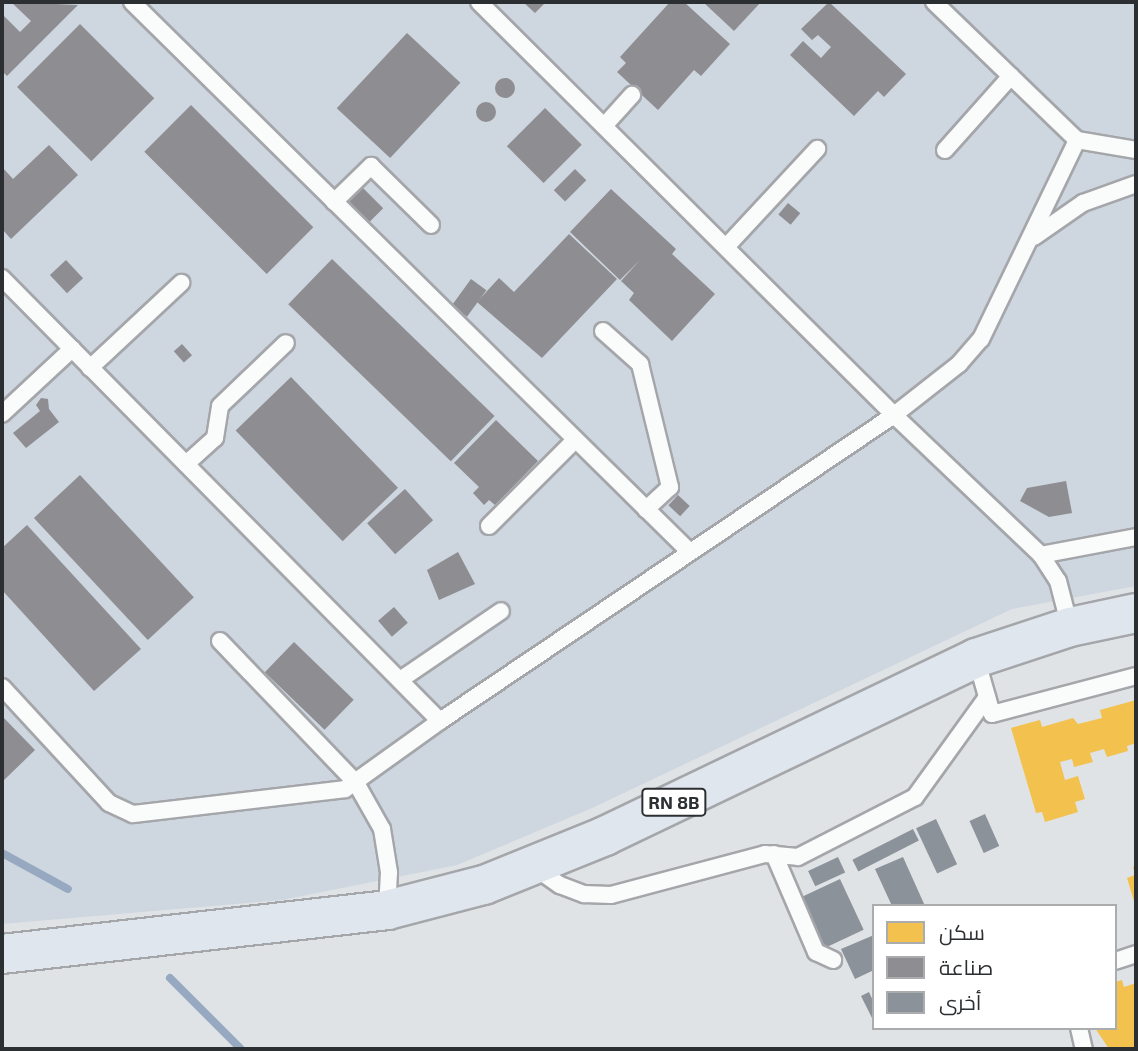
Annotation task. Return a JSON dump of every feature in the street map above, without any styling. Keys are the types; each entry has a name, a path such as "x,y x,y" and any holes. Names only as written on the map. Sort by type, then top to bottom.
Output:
{"main road":[{"name":"RN 8B","path":"2,954 90,947 387,910 534,867 976,658 1070,627 1136,613"}],"lane":[{"path":"132,2 690,552"},
{"path":"480,2 894,415 1041,555 1058,581 1070,627"},
{"path":"934,2 1077,140 1136,150"},
{"path":"945,150 1011,76"},
{"path":"604,126 632,95"},
{"path":"2,687 110,803 132,814 335,791 356,783 440,721 894,415 959,364 981,339 1077,140"},
{"path":"726,247 817,149"},
{"path":"334,202 371,166 431,225"},
{"path":"1029,241 1083,203 1136,184"},
{"path":"2,278 440,721"},
{"path":"90,368 181,283"},
{"path":"603,331 640,364 667,473 670,486 646,509"},
{"path":"186,464 215,438 220,406 286,343"},
{"path":"2,414 72,349"},
{"path":"489,526 575,440"},
{"path":"1041,555 1136,537"},
{"path":"400,680 501,611"},
{"path":"220,641 356,783 382,829 389,872 387,910"},
{"path":"976,658 992,715 1136,676"},
{"path":"534,867 584,894 611,895 774,854 798,857 900,809 915,797 987,697"},
{"path":"774,854 816,952 833,960"},
{"path":"1117,960 1136,954"},
{"path":"1079,1030 1084,1049"}],"shaded area":[{"path":"2,2 1136,2 1136,586 1012,609 590,809 457,865 282,900 2,924"}],"building: سكن":[{"path":"1136,700 1136,743 1127,746 1128,751 1107,757 1104,749 1090,753 1093,762 1074,767 1072,759 1060,762 1065,780 1078,776 1085,799 1075,802 1078,812 1045,822 1042,812 1036,813 1011,728 1040,720 1042,727 1073,718 1078,724 1102,718 1100,710"},
{"path":"1136,866 1136,908 1127,878 1135,875 1133,867"},
{"path":"1122,980 1124,987 1136,983 1136,1049 1109,1049 1096,1030 1117,1030 1117,981"}],"building: صناعة":[{"path":"11,2 78,5 7,76 2,71 2,14 20,32 31,21"},
{"path":"523,2 546,2 535,13"},
{"path":"670,2 684,2 730,44 701,76 694,70 658,110 617,72 626,63 620,57"},
{"path":"703,2 761,2 734,31"},
{"path":"829,2 906,74 884,97 878,91 854,116 790,55 803,41 821,58 831,47 818,35 812,40 801,29"},
{"path":"80,24 154,98 91,161 17,87"},
{"path":"407,33 460,83 390,158 337,108"},
{"path":"505,78 512,81 515,88 512,95 505,98 498,95 495,88 498,81"},
{"path":"482,102 490,102 496,112 490,122 482,122 476,116 476,108"},
{"path":"191,105 313,227 267,274 144,152"},
{"path":"545,108 582,145 544,183 507,146"},
{"path":"49,145 78,175 11,239 2,229 2,167 13,179"},
{"path":"575,169 586,180 565,202 554,190"},
{"path":"362,187 383,208 367,224 346,203"},
{"path":"611,189 676,249 672,254 715,294 672,341 629,300 634,293 621,281 640,260 620,280 570,232"},
{"path":"788,203 800,213 791,225 778,214"},
{"path":"569,234 617,279 542,358 477,302 499,278 514,292"},
{"path":"332,259 495,416 451,461 288,304"},
{"path":"66,260 83,278 67,293 50,275"},
{"path":"471,279 486,290 467,317 452,306"},
{"path":"182,344 192,355 184,363 174,351"},
{"path":"291,377 398,488 343,541 236,430"},
{"path":"41,398 48,399 49,409 59,422 26,448 13,433 40,411 36,405"},
{"path":"496,420 538,461 495,505 489,500 484,505 473,493 479,487 454,463"},
{"path":"80,475 194,597 148,640 34,518"},
{"path":"1066,481 1072,513 1049,517 1020,501 1027,488"},
{"path":"405,489 433,520 395,554 367,523"},
{"path":"678,495 690,506 680,516 668,505"},
{"path":"27,525 141,649 94,691 2,590 2,548"},
{"path":"458,552 475,584 439,600 427,570"},
{"path":"394,607 408,623 392,637 378,621"},
{"path":"294,642 354,700 325,730 265,672"},
{"path":"2,716 35,750 2,782"}],"building: أخرى":[{"path":"985,814 999,846 984,853 969,821"},
{"path":"936,819 957,864 937,874 916,828"},
{"path":"913,829 919,841 858,871 852,860"},
{"path":"838,857 845,872 815,886 808,871"},
{"path":"903,857 924,904 891,904 875,869"},
{"path":"840,879 864,930 825,948 801,897"},
{"path":"872,936 872,971 855,979 841,949"},
{"path":"869,992 872,999 872,1018 861,996"}],"waterway":[{"path":"2,853 68,889"},
{"path":"170,978 241,1049"}]}
